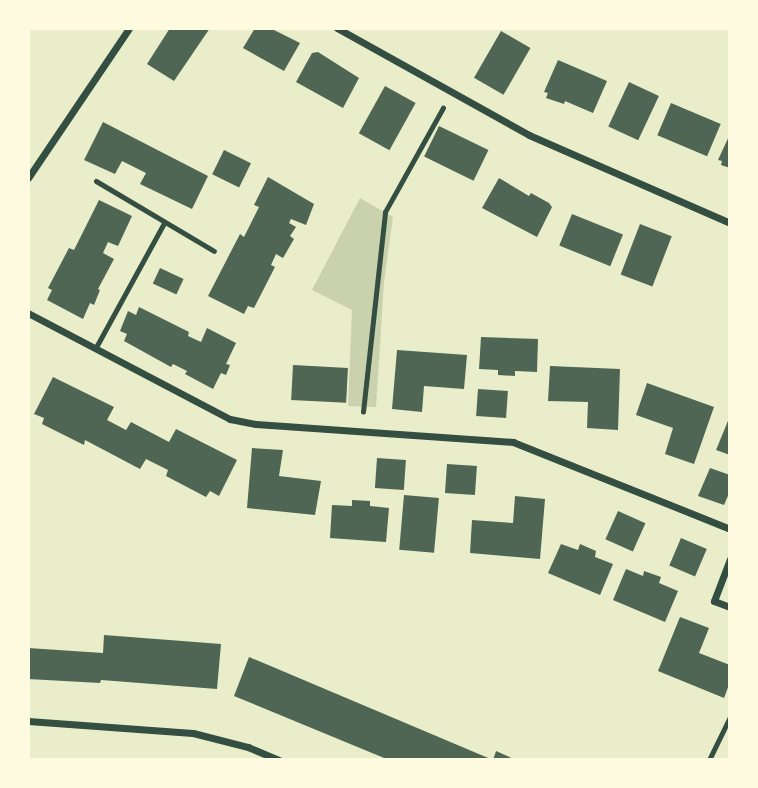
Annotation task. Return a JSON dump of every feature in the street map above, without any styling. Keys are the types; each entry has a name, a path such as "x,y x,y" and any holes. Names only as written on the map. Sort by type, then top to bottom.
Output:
{"street":[{"path":"28,178 129,28"},
{"path":"337,28 529,135 730,223"},
{"path":"28,313 230,419 256,424 513,442 535,448 730,529"},
{"path":"730,559 714,601 730,607"},
{"path":"28,721 193,733 248,747 279,760"}],"lane":[{"path":"96,181 214,251"},
{"path":"95,349 164,223"}],"path":[{"path":"362,431 385,212 452,93"},
{"path":"709,760 730,717"}],"green space":[{"path":"360,198 393,217 384,282 376,407 348,406 352,310 312,290"}],"building":[{"path":"170,28 210,28 174,81 147,64"},
{"path":"255,28 270,28 300,43 284,71 243,48"},
{"path":"501,31 530,48 503,95 474,78"},
{"path":"318,52 359,78 343,108 296,82 312,53"},
{"path":"558,60 607,81 593,113 565,101 564,104 546,98 548,93 544,92"},
{"path":"629,82 659,96 638,140 608,126"},
{"path":"385,86 416,103 389,150 359,133"},
{"path":"671,103 721,124 707,156 657,135"},
{"path":"103,122 208,176 192,209 140,184 146,173 122,161 115,174 84,160"},
{"path":"439,126 488,150 474,181 424,157"},
{"path":"730,134 730,168 721,165 722,161 718,160"},
{"path":"224,150 251,163 239,187 212,174"},
{"path":"268,177 314,204 306,225 291,219 289,223 296,227 290,236 294,239 283,258 276,254 271,265 275,267 254,308 248,306 244,314 208,296 240,234 244,237 259,207 254,205"},
{"path":"499,178 529,196 531,193 552,207 537,237 482,208"},
{"path":"99,200 132,216 118,246 108,242 103,253 114,259 98,289 100,290 94,305 90,303 83,319 47,300 52,290 48,288 69,248 74,250"},
{"path":"572,214 623,235 610,266 559,246"},
{"path":"640,224 672,236 652,287 621,274"},
{"path":"160,268 184,279 176,294 153,283"},
{"path":"139,307 189,332 188,336 201,342 207,328 236,343 226,364 230,365 226,375 221,373 213,389 185,374 187,371 173,364 171,367 124,341 127,334 120,331 128,311 136,315"},
{"path":"481,337 538,339 537,372 515,371 515,376 498,375 498,370 479,369"},
{"path":"397,350 467,355 464,389 424,386 422,412 392,409"},
{"path":"293,365 348,368 346,403 291,400"},
{"path":"550,366 620,369 618,430 587,428 588,402 548,401"},
{"path":"53,377 114,407 107,420 126,430 131,422 169,442 176,429 237,460 219,496 210,491 206,497 166,476 168,470 146,459 140,469 85,440 84,445 42,424 44,418 34,414"},
{"path":"647,383 714,407 694,464 665,454 673,428 636,415"},
{"path":"478,389 508,391 506,418 476,416"},
{"path":"730,416 730,455 716,450"},
{"path":"252,448 283,450 279,476 321,481 315,515 247,508"},
{"path":"377,458 406,460 404,490 375,488"},
{"path":"447,464 477,466 475,495 445,493"},
{"path":"710,468 730,475 730,491 724,505 698,496"},
{"path":"404,495 439,498 434,553 399,550"},
{"path":"515,496 545,499 540,559 470,553 472,520 513,523"},
{"path":"352,500 370,501 370,506 389,508 386,542 330,538 332,505 352,506"},
{"path":"618,511 645,523 633,552 605,539"},
{"path":"681,538 707,549 695,577 669,566"},
{"path":"561,544 578,550 580,544 596,551 595,557 613,564 600,595 548,573"},
{"path":"626,569 643,576 644,571 661,577 659,583 678,591 665,622 613,600"},
{"path":"680,617 709,628 699,653 730,665 730,682 724,698 658,671"},
{"path":"104,635 221,644 217,689 101,680 100,683 28,679 28,648 103,653"},
{"path":"249,657 493,760 389,760 234,696"},
{"path":"496,751 516,760 493,760"}]}
